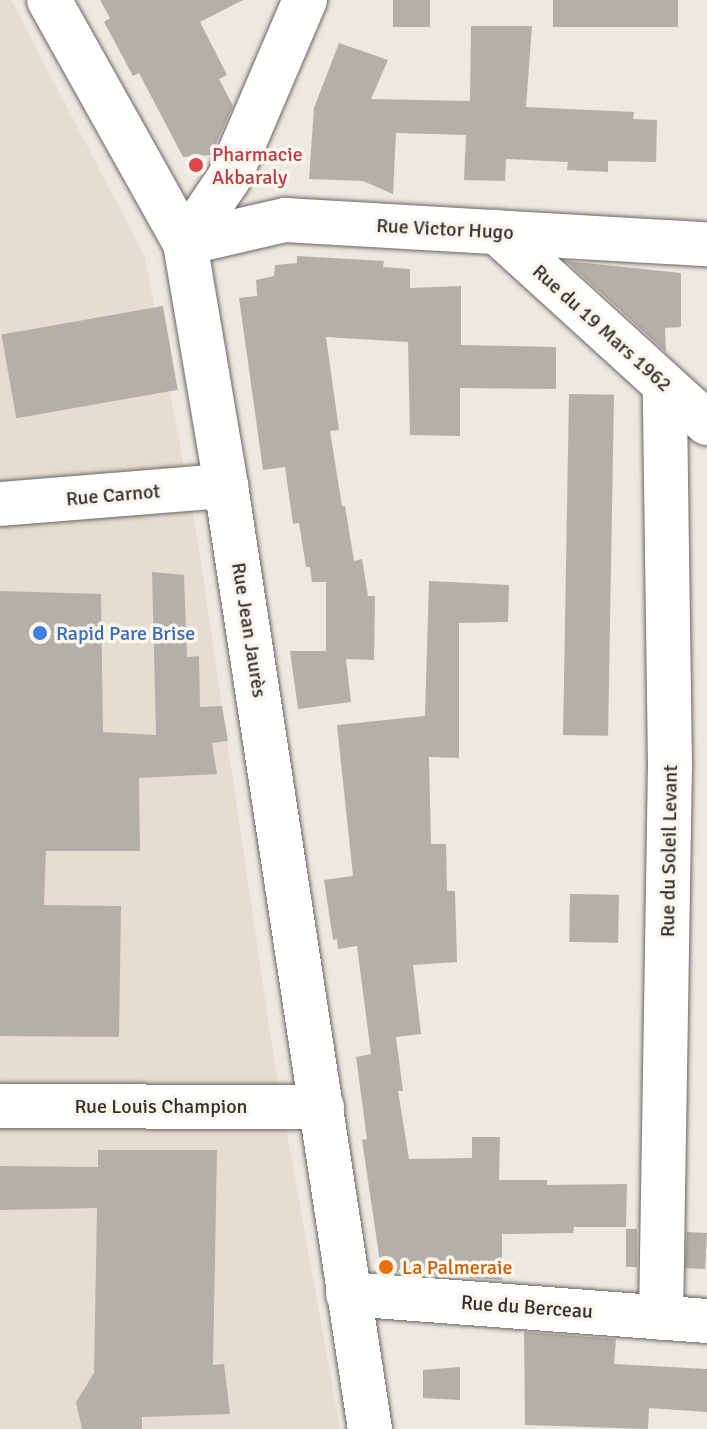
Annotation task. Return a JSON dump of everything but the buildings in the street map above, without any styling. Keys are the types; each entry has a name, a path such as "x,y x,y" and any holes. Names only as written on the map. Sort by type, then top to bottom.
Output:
{"street":[{"name":"Rue Jean Jaurès","path":"49,0 185,243 226,486 370,1429"},
{"path":"185,243 229,178 305,0"},
{"name":"Rue Victor Hugo","path":"185,243 285,220 707,244"},
{"name":"Rue du 19 Mars 1962","path":"497,232 707,423"},
{"name":"Rue du Soleil Levant","path":"661,1318 670,766 665,385"},
{"name":"Rue Carnot","path":"0,504 226,486"},
{"name":"Rue Louis Champion","path":"0,1106 322,1107"},
{"name":"Rue du Berceau","path":"348,1294 707,1321"}],"shaded area":[{"path":"0,0 11,0 145,257 197,536 275,1066 340,1429 0,1429"}],"place":[{"name":"Pharmacie Akbaraly","path":"196,165"},
{"name":"Rapid Pare Brise","path":"40,633"},
{"name":"La Palmeraie","path":"386,1267"}]}
